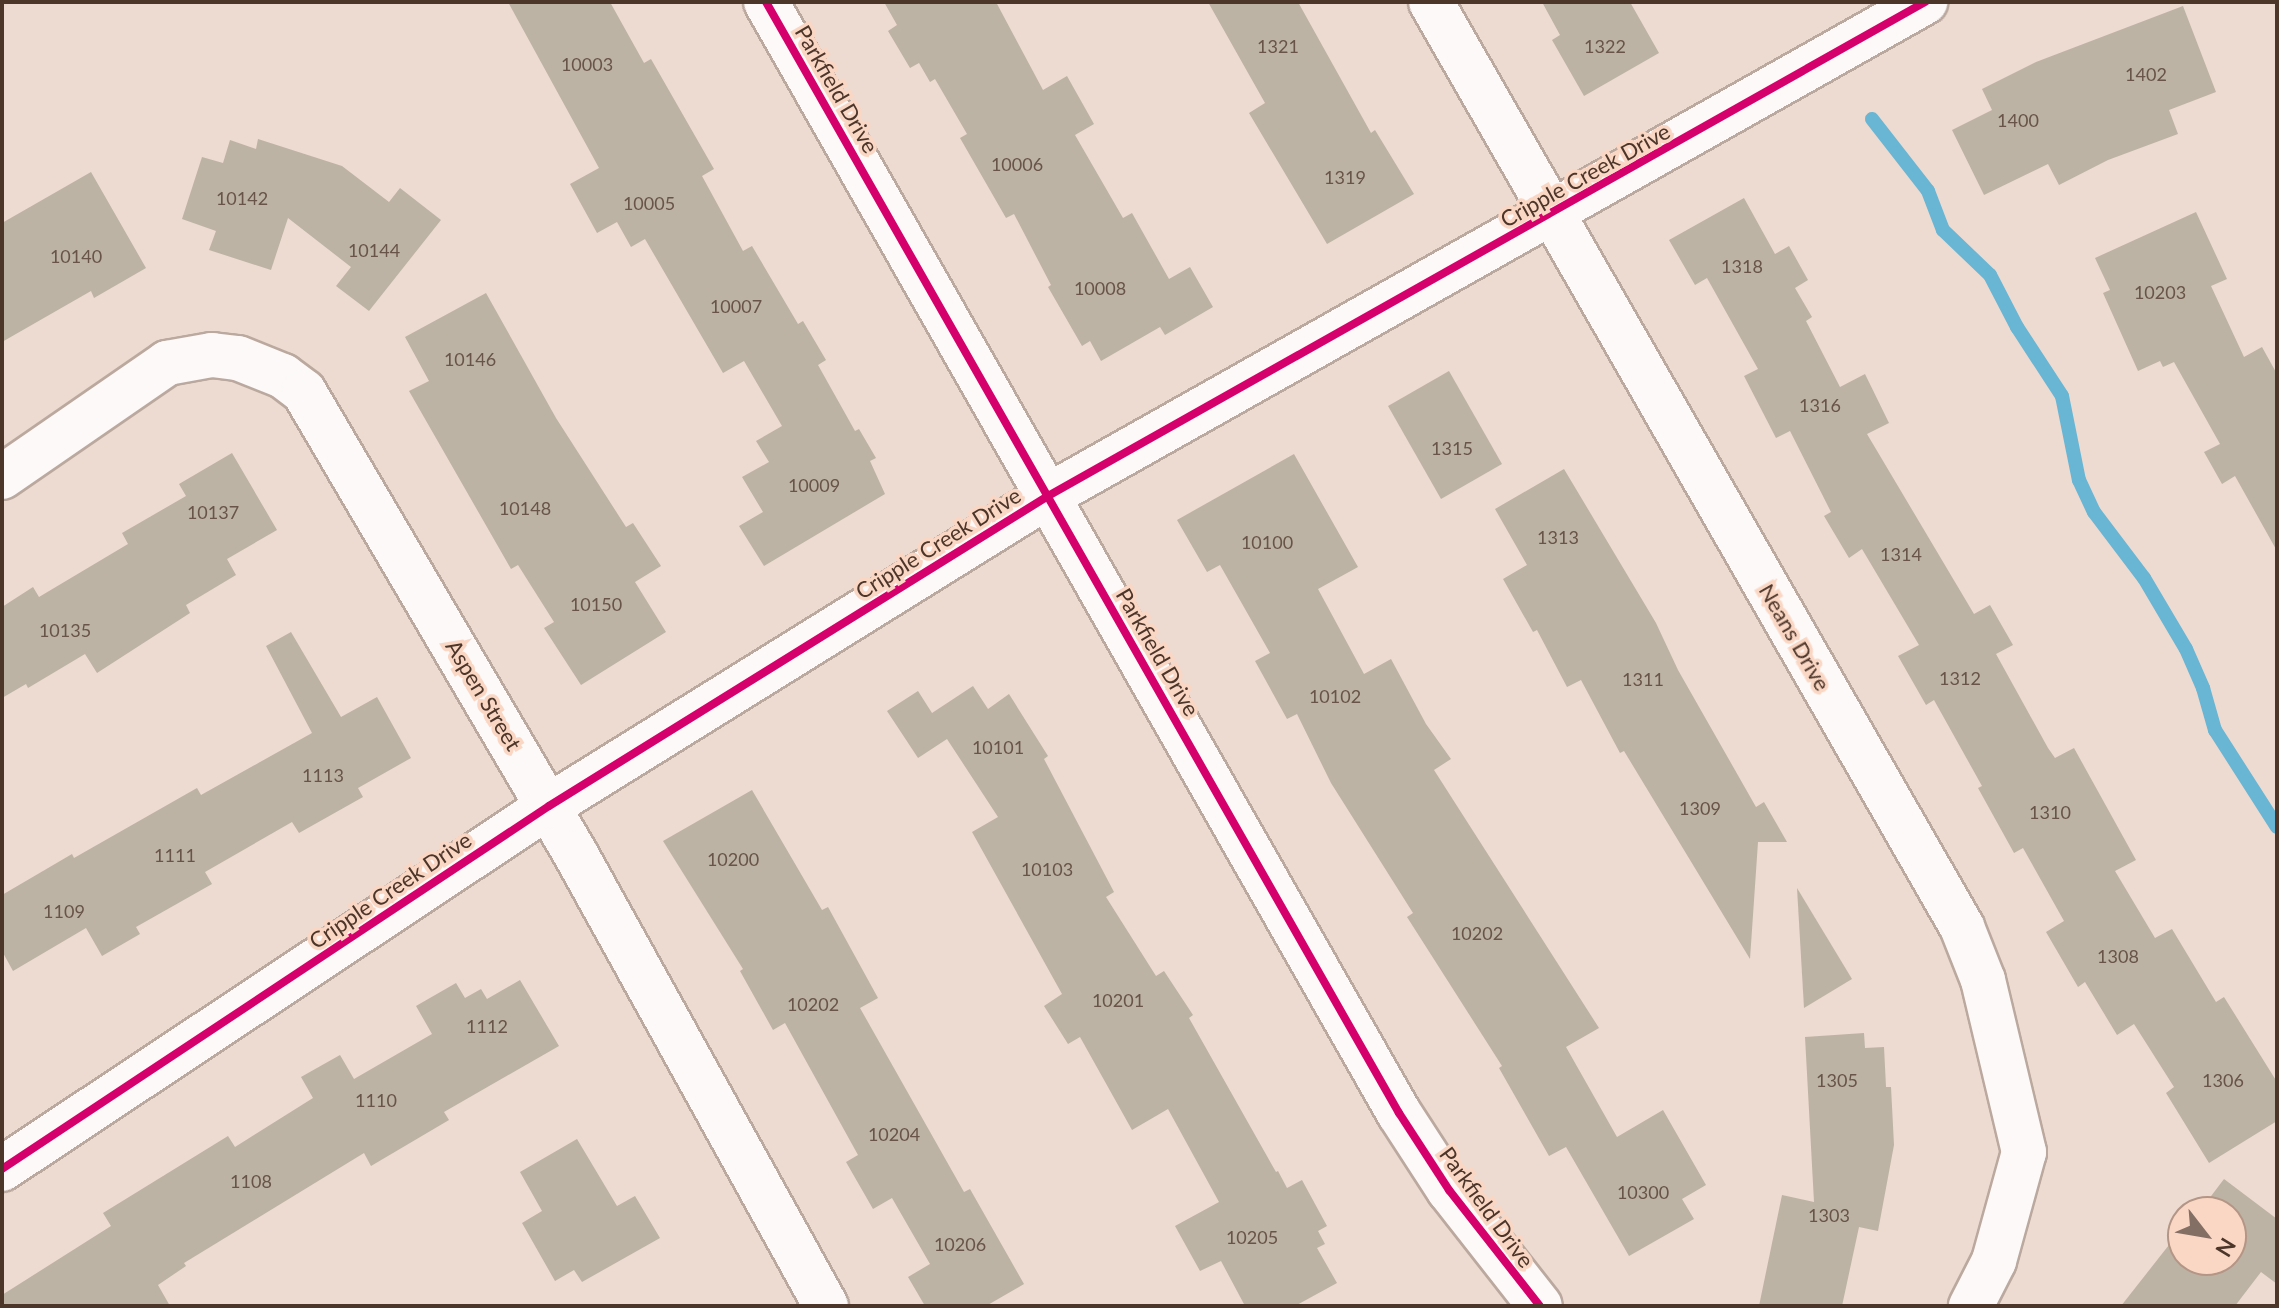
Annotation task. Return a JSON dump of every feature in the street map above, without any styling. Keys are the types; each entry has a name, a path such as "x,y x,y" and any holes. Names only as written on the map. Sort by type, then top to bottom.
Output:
{"street":[{"name":"Parkfield Drive","path":"766,2 1399,1113 1449,1190 1540,1306"},
{"name":"Neans Drive","path":"1431,2 1962,927 1983,980 2024,1152 1994,1261 1971,1306"},
{"name":"Cripple Creek Drive","path":"2,1169 549,806 1048,496 1552,215 1925,2"},
{"name":"Aspen Street","path":"2,477 167,363 212,355 238,358 283,376 304,392 549,806 826,1306"}],"building":[{"path":"508,2 610,2 644,63 651,59 714,169 702,176 743,251 752,246 798,324 803,321 826,360 818,365 855,431 859,429 876,458 870,461 885,494 764,566 739,526 763,512 742,477 769,462 756,441 782,426 744,361 723,373 645,239 631,247 617,222 597,233 570,184 599,168"},
{"path":"884,2 996,2 1043,90 1067,76 1094,124 1075,135 1123,218 1132,213 1169,279 1190,267 1213,307 1165,335 1160,327 1101,361 1090,341 1082,346 1048,287 1051,285 1014,214 1006,218 960,138 967,134 935,79 930,82 919,63 910,68 888,31 897,25"},
{"path":"1208,2 1298,2 1371,133 1375,130 1414,194 1327,244 1249,113 1265,103"},
{"path":"1542,2 1630,2 1659,53 1584,96 1552,40 1560,35"},
{"path":"2183,6 2216,92 2169,110 2178,134 2108,160 2059,185 2048,164 1984,195 1952,130 1992,110 1982,89 2036,62"},
{"path":"258,139 342,166 389,202 400,188 441,220 369,311 336,286 351,267 288,218 271,270 209,250 216,231 182,219 202,157 223,163 230,140 256,149"},
{"path":"91,172 146,268 94,298 91,291 2,342 2,223"},
{"path":"1744,198 1775,254 1789,246 1808,280 1795,288 1812,317 1806,321 1840,387 1865,374 1889,423 1867,434 1974,614 1990,605 2013,645 1996,654 2048,748 2055,758 2074,748 2136,860 2115,871 2155,938 2172,929 2216,1002 2224,997 2277,1082 2277,1121 2209,1163 2166,1093 2174,1087 2134,1024 2117,1035 2085,982 2078,987 2046,932 2064,921 2023,848 2014,853 1978,788 1982,786 1934,700 1926,705 1898,656 1919,645 1862,549 1849,558 1824,516 1831,512 1790,431 1776,438 1744,376 1758,369 1707,278 1695,285 1669,240"},
{"path":"2196,212 2227,279 2211,286 2244,357 2262,347 2277,374 2277,551 2235,476 2222,484 2204,452 2220,444 2174,362 2163,367 2160,361 2138,371 2103,293 2110,290 2095,258"},
{"path":"486,293 556,418 626,527 633,523 661,566 635,582 666,632 581,685 544,628 554,622 518,565 511,569 409,391 429,381 405,337"},
{"path":"1449,371 1502,464 1441,499 1388,406"},
{"path":"232,453 277,530 227,559 236,575 186,605 190,613 97,673 85,654 28,688 26,684 2,698 2,607 33,587 39,597 128,544 122,533 186,496 179,484"},
{"path":"1294,454 1358,567 1318,589 1364,674 1391,659 1426,724 1451,759 1434,770 1599,1028 1566,1047 1617,1137 1663,1110 1706,1185 1682,1199 1694,1219 1629,1256 1566,1147 1549,1156 1499,1068 1502,1066 1407,917 1413,913 1331,783 1297,714 1287,719 1255,661 1270,653 1220,565 1207,572 1177,520"},
{"path":"1564,469 1656,623 1678,670 1756,807 1764,802 1787,842 1758,842 1750,959 1624,751 1620,753 1581,680 1567,687 1537,630 1533,632 1503,579 1527,565 1495,509"},
{"path":"291,632 341,717 377,697 411,758 358,788 363,797 299,833 292,822 205,872 212,884 136,927 140,934 102,956 86,928 13,971 2,951 2,895 197,788 201,795 312,733 266,646"},
{"path":"973,686 988,709 1009,694 1048,756 1044,759 1114,892 1106,897 1156,976 1164,971 1193,1015 1189,1018 1287,1188 1302,1180 1327,1226 1318,1231 1325,1244 1317,1248 1337,1283 1295,1306 1245,1306 1221,1261 1200,1271 1175,1226 1219,1202 1168,1109 1132,1130 1080,1037 1068,1044 1044,1006 1062,994 972,832 998,817 947,739 918,758 887,711 918,691 932,713"},
{"path":"752,790 822,910 828,907 878,998 860,1008 964,1192 970,1189 1024,1284 986,1306 925,1306 908,1277 930,1264 892,1198 873,1209 846,1162 858,1155 785,1023 773,1030 740,971 743,969 663,841"},
{"path":"1797,888 1852,979 1804,1008"},
{"path":"520,980 559,1046 444,1112 449,1120 371,1166 364,1153 184,1263 186,1266 158,1285 170,1306 2,1306 2,1295 111,1226 103,1213 228,1136 235,1147 313,1098 301,1077 340,1055 354,1079 432,1034 416,1006 456,983 465,998 481,989 487,999"},
{"path":"1864,1033 1865,1048 1884,1047 1886,1087 1891,1087 1894,1145 1878,1231 1859,1227 1842,1306 1759,1306 1782,1195 1814,1202 1805,1037"},
{"path":"577,1139 617,1206 635,1196 660,1238 582,1282 574,1270 555,1281 522,1223 542,1211 520,1172"},
{"path":"2224,1179 2247,1196 2211,1196"},
{"path":"2247,1196 2277,1219 2277,1284 2261,1272 2235,1306 2121,1306 2167,1247 2167,1276 2247,1276"}],"waterway":[{"path":"1872,119 1928,191 1943,230 1990,275 2017,327 2062,396 2079,480 2094,512 2144,578 2186,649 2203,688 2215,730 2277,827"}],"cycle path":[{"path":"766,2 1399,1113 1449,1190 1540,1306"},
{"path":"2,1169 549,806 1048,496 1925,2"}]}
